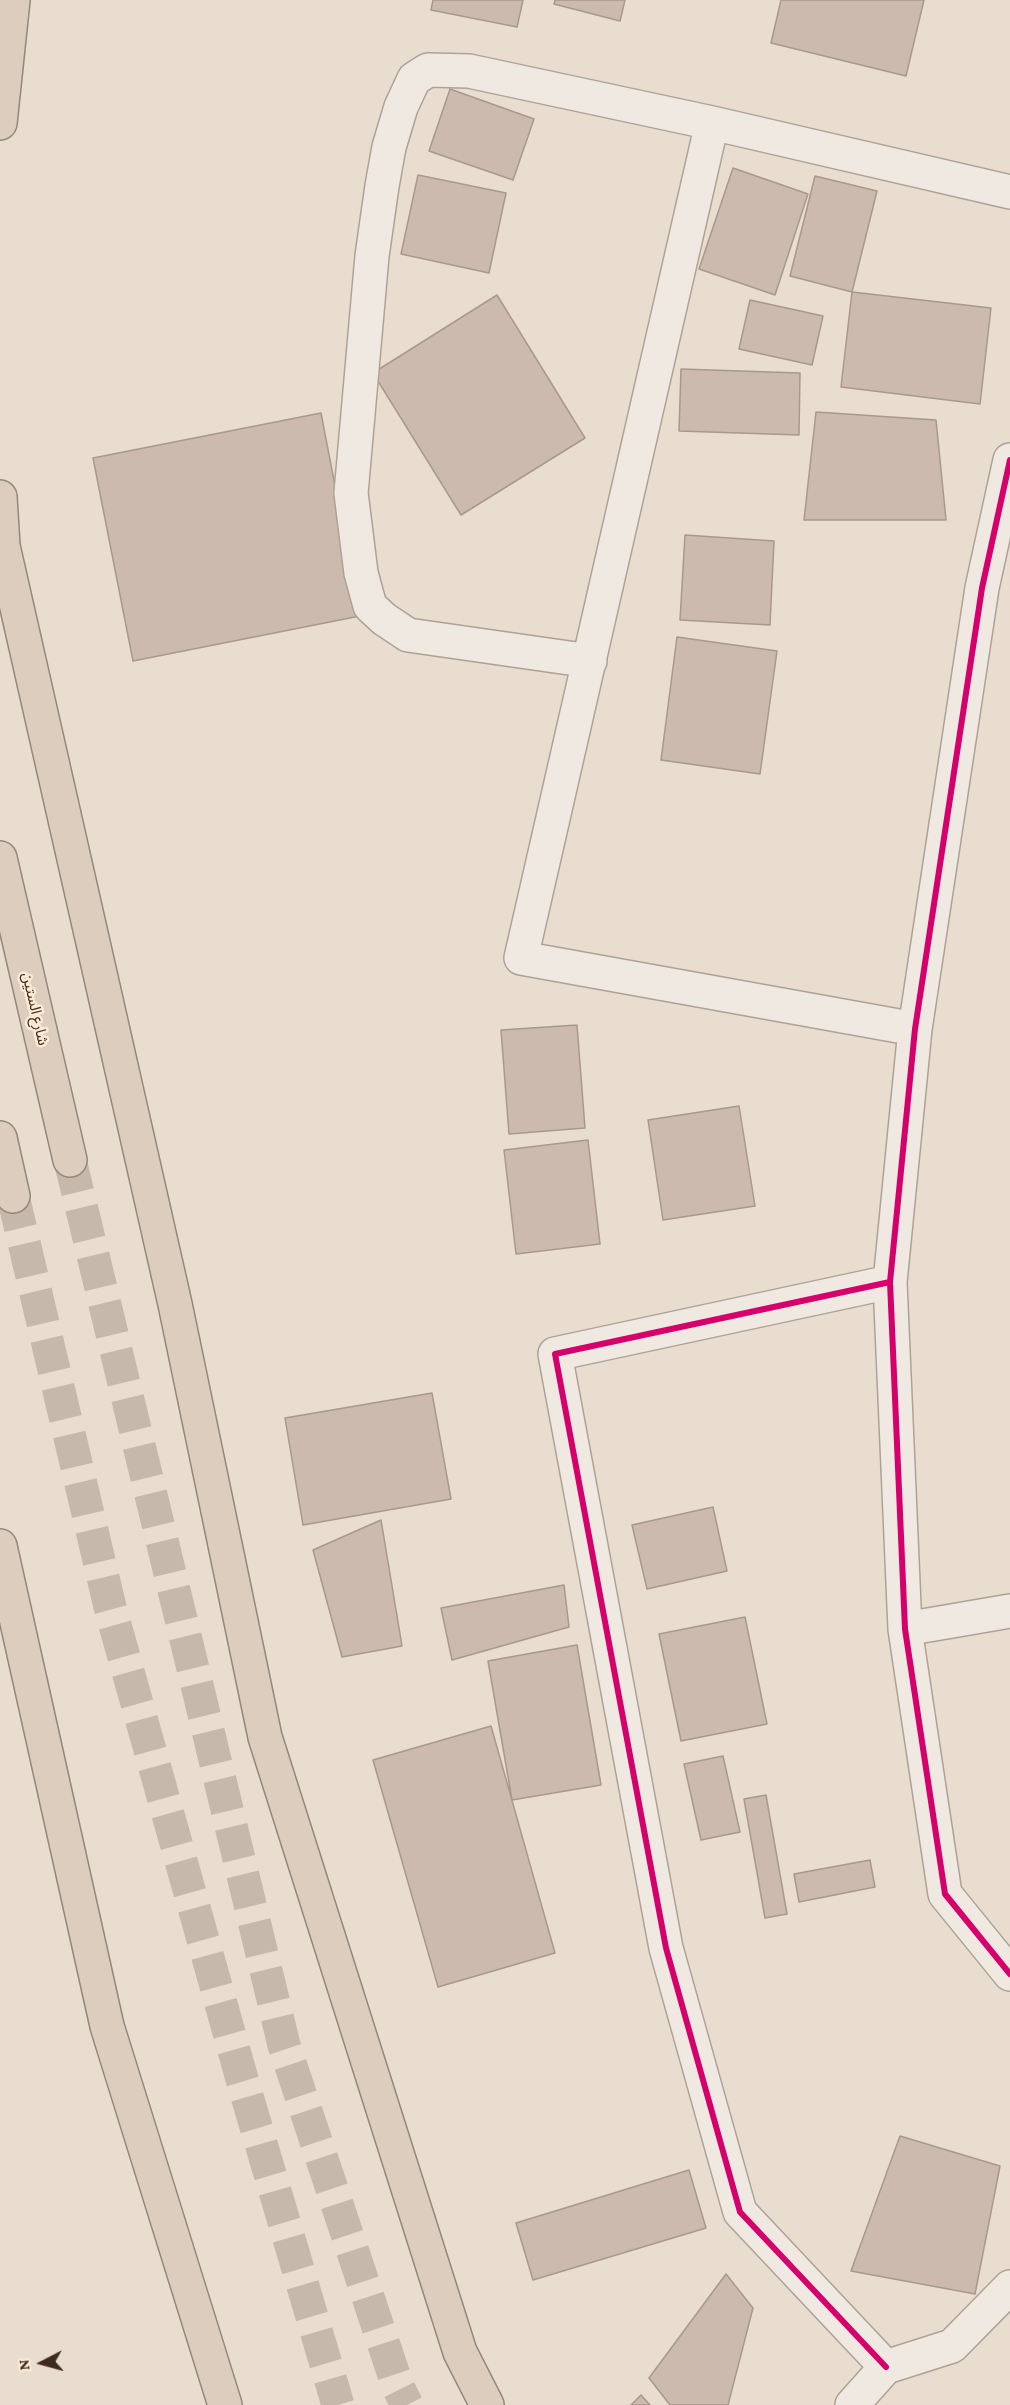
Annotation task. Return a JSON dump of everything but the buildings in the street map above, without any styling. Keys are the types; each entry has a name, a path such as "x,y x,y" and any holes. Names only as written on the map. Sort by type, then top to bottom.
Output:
{"highway":[{"path":"0,123 13,0"},
{"path":"0,497 3,546 173,1293 265,1737 460,2352 488,2405"},
{"name":"شارع الستين","path":"0,858 70,1160"},
{"path":"0,1138 13,1196"},
{"path":"0,1546 107,2026 225,2405"}],"street":[{"path":"590,661 408,635 384,619 370,606 361,573 351,493 372,256 389,147 401,107 414,79 428,70 469,71 712,123 1010,192"},
{"path":"712,123 521,958 915,1029"},
{"path":"1010,460 996,591 915,1029 890,1282 905,1629 945,1894 1010,1974"},
{"path":"886,2367 740,2212 666,1948 555,1354 890,1282"},
{"path":"905,1629 1010,1611"},
{"path":"852,2405 886,2367 952,2346 1010,2287"}],"tunnel":[{"path":"70,1160 284,2045 398,2387 407,2405"},
{"path":"13,1196 110,1607 242,2079 338,2405"}],"cycle path":[{"path":"1010,460 982,588 915,1029 890,1282 905,1629 945,1894 1010,1974"},
{"path":"886,2367 740,2212 666,1948 555,1354 890,1282"}]}
